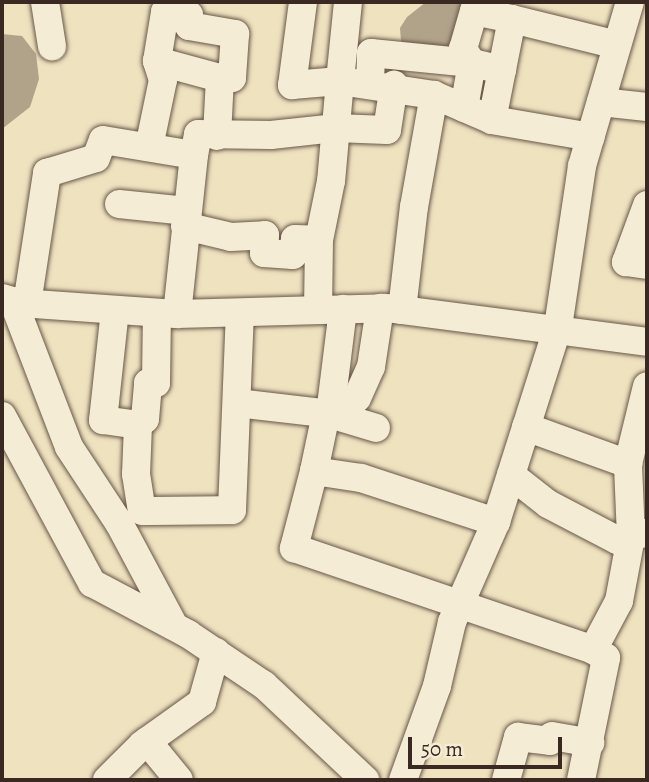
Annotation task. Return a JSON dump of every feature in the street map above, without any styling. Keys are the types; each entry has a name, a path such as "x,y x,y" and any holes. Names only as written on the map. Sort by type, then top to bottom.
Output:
{"street":[{"path":"45,2 52,46"},
{"path":"403,780 437,686 459,606 496,522 558,327 582,166 630,2"},
{"path":"581,780 606,658 593,650 294,548 328,414 330,309 319,240 335,128 340,81 347,7 303,5 292,85 340,81 382,84 435,95 492,120 591,137"},
{"path":"149,147 163,79 157,61 165,12 190,15 189,26 235,34 232,78 220,78 157,61"},
{"path":"464,108 472,63 463,49 474,12 617,45"},
{"path":"492,120 512,19"},
{"path":"240,313 232,510 142,511 136,474 138,425 145,419 148,383 156,383 186,219 198,134 217,136 335,128 387,130 382,84 371,53 472,63 502,70"},
{"path":"217,136 220,78"},
{"path":"328,414 358,398 391,309 435,95"},
{"path":"601,102 647,107"},
{"path":"174,626 119,523 69,447 14,301 47,173 96,158 103,140 194,155"},
{"path":"119,204 186,219 231,237 265,235 264,253 293,255 295,239 319,240"},
{"path":"647,205 626,262 647,265"},
{"path":"14,301 167,313 391,309 558,327 647,342"},
{"path":"115,310 103,420 138,425"},
{"path":"593,650 619,601 639,535 633,465 647,386"},
{"path":"237,403 328,414 376,428"},
{"path":"2,416 92,583 174,626 264,685 365,780"},
{"path":"526,427 633,465"},
{"path":"314,471 361,478 496,522"},
{"path":"511,475 548,504 606,535 617,540 639,535"},
{"path":"107,780 147,741 202,702 216,652"},
{"path":"506,780 518,737 550,741 552,736 590,743"},
{"path":"147,741 179,780"}],"shaded area":[{"path":"426,2 459,2 462,6 457,50 406,48 401,41 400,28 407,17"},
{"path":"2,34 22,36 36,54 39,79 30,107 2,129"}]}
